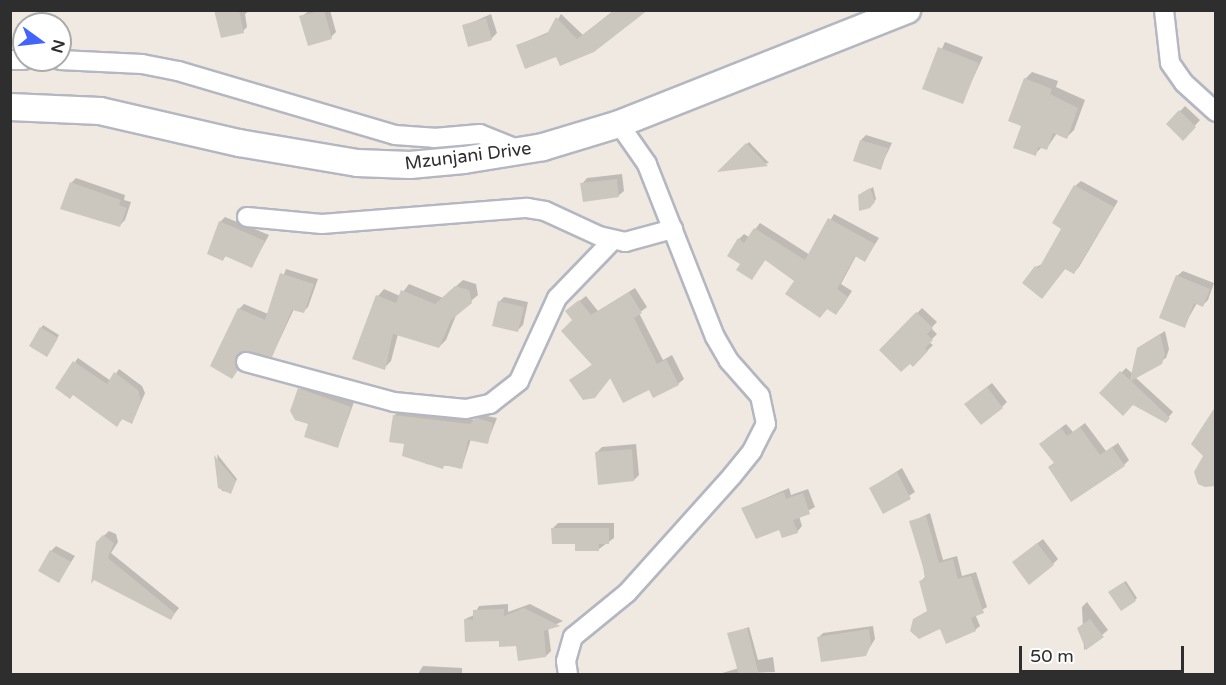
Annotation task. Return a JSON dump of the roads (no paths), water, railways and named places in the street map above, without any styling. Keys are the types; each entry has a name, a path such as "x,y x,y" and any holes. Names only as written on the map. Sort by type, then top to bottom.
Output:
{"main road":[{"name":"Mzunjani Drive","path":"10,107 100,111 239,143 357,163 410,165 522,151 619,124 907,10"}],"street":[{"path":"1164,10 1170,63 1184,83 1215,112"},
{"path":"72,61 142,64 178,71 395,135 434,138 480,134 522,151"},
{"path":"568,675 566,661 573,638 627,593 739,468 761,437 766,424 760,396 729,361 715,337 647,164 619,124"},
{"path":"248,217 322,224 527,208 545,211 614,240 634,241 673,229"},
{"path":"246,362 394,402 466,409 490,404 519,381 557,298 614,240"}]}
